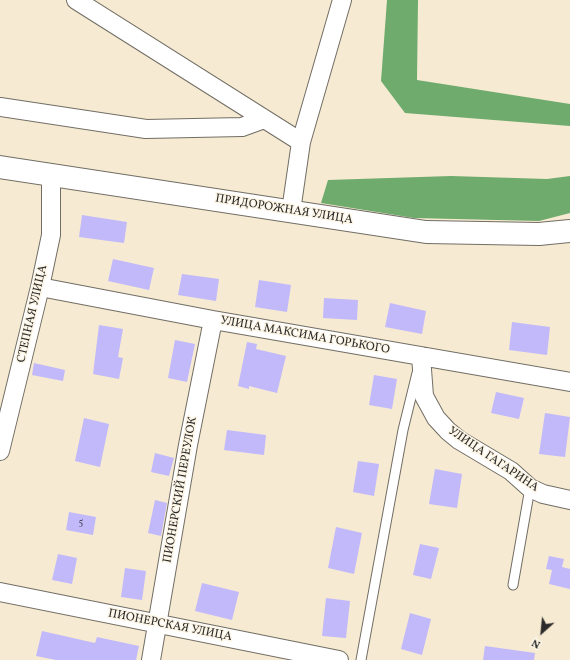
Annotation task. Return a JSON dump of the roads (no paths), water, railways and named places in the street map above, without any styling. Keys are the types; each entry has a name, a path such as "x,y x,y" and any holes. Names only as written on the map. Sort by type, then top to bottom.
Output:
{"street":[{"path":"76,0 301,142"},
{"path":"291,211 301,142 342,0"},
{"path":"0,107 146,130 242,127 264,119"},
{"name":"ПРИДОРОЖНАЯ УЛИЦА","path":"0,167 426,232 538,234 570,231"},
{"name":"СТЕПНАЯ УЛИЦА","path":"0,451 40,288 51,235 51,174"},
{"name":"УЛИЦА МАКСИМА ГОРЬКОГО","path":"40,288 213,320 570,382"},
{"name":"ПИОНЕРСКИЙ ПЕРЕУЛОК","path":"151,660 188,445 213,320"},
{"name":"УЛИЦА ГАГАРИНА","path":"421,356 424,396 436,418 448,431 459,440 511,471 530,488 543,494 570,500"},
{"name":"ПИОНЕРСКАЯ УЛИЦА","path":"0,592 339,660"}],"lane":[{"path":"361,660 403,430 421,356"},
{"path":"513,585 530,488"}]}
